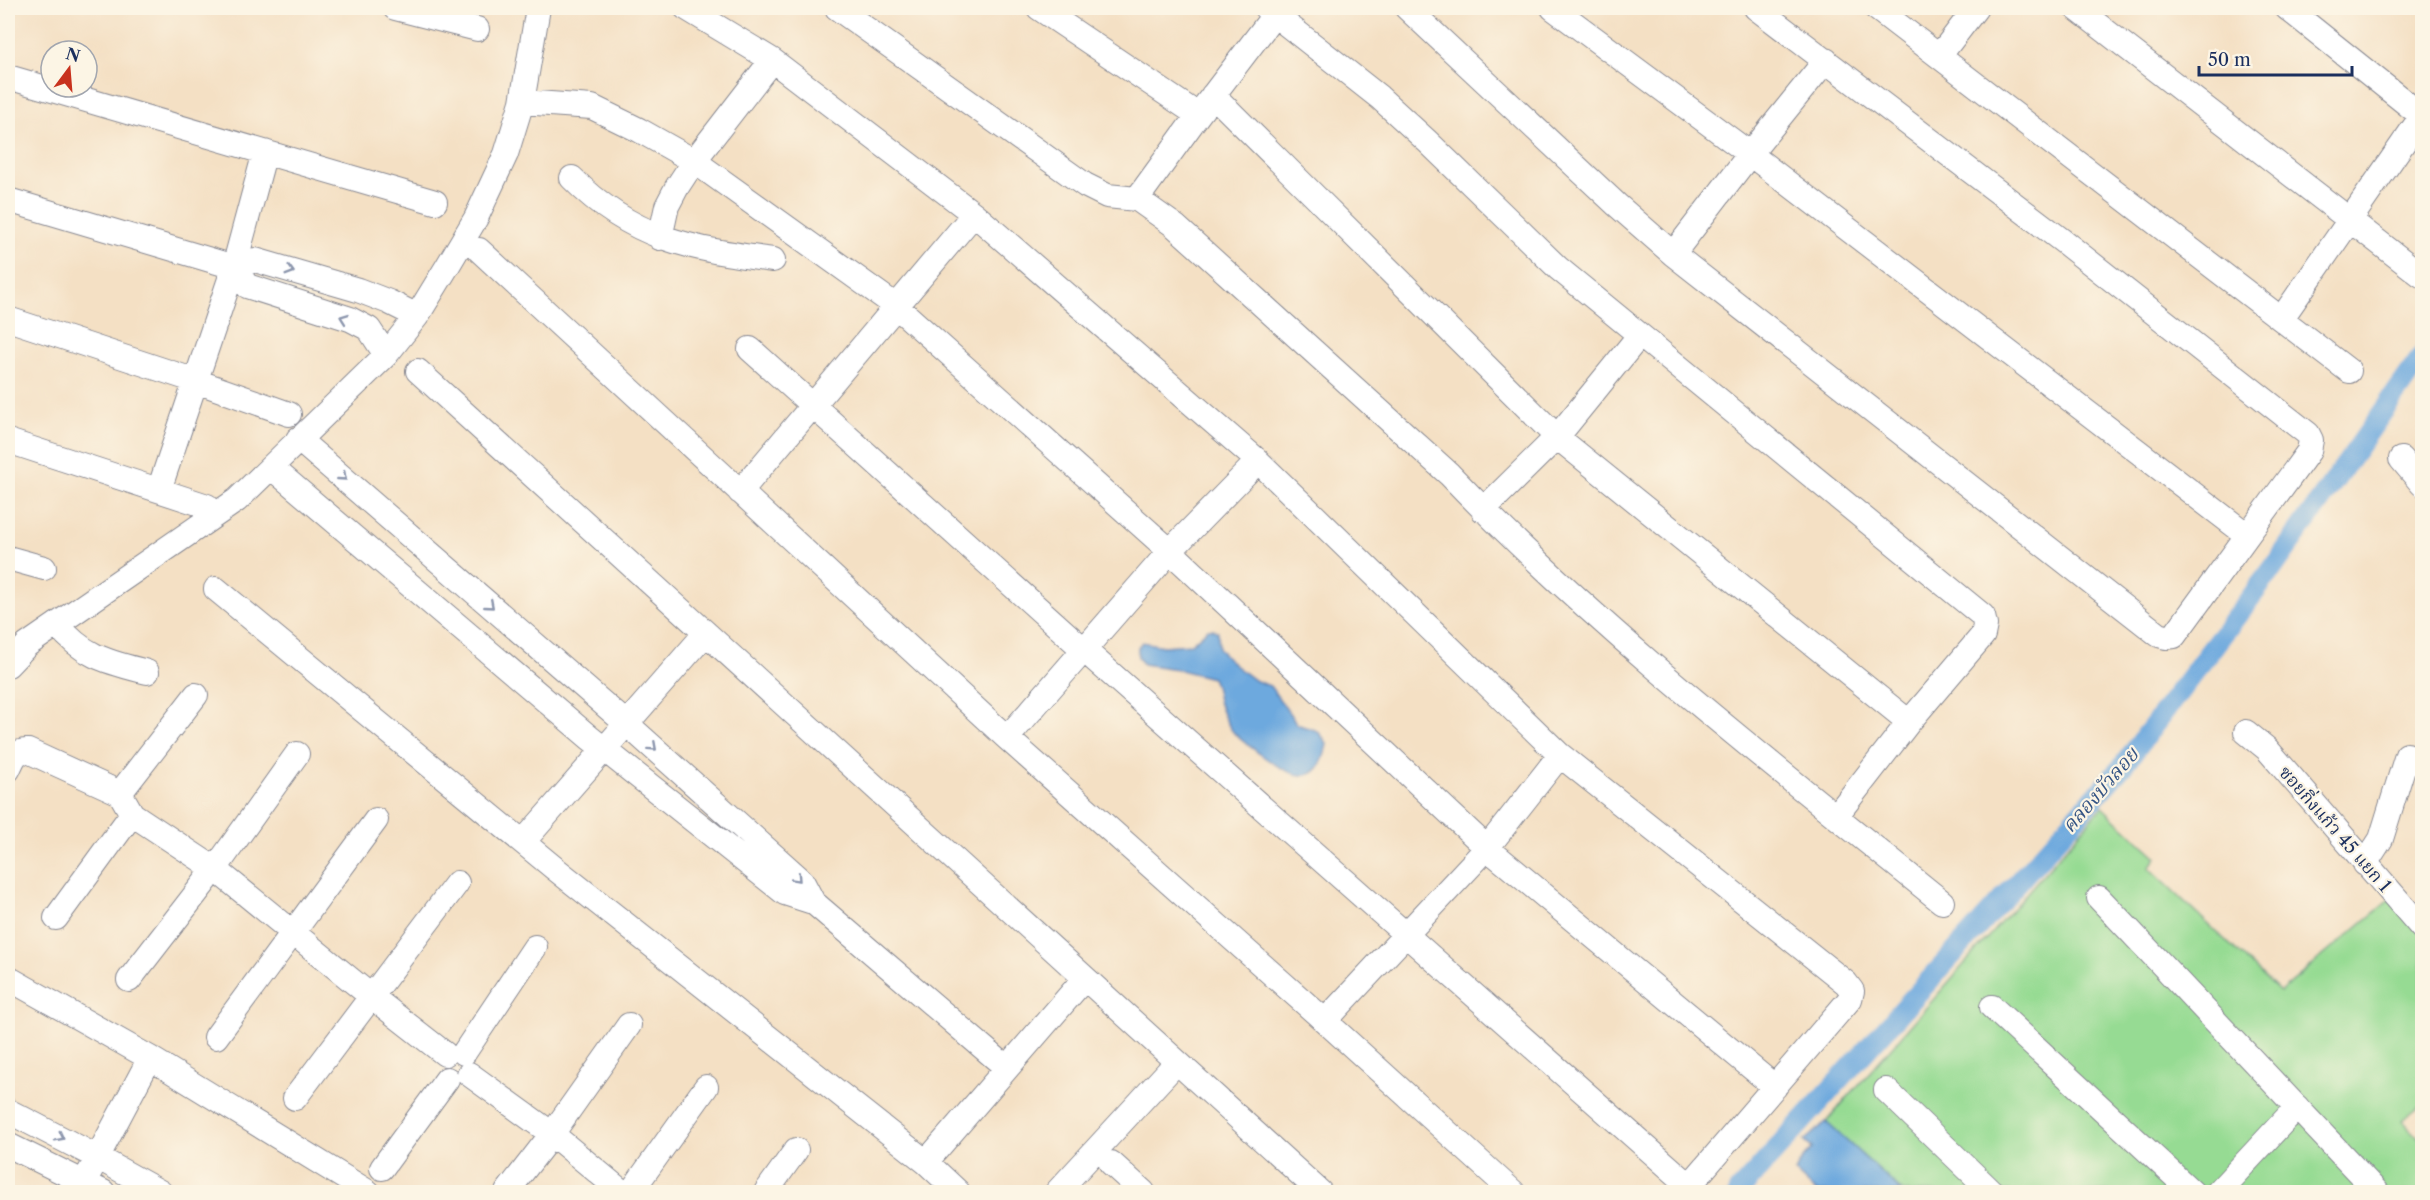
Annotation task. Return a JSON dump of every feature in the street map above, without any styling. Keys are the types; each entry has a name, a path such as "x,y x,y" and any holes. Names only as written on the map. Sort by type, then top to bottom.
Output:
{"street":[{"path":"395,8 477,29"},
{"path":"8,665 27,645 237,500 386,355 417,316 476,218 506,154 522,102 538,8"},
{"path":"686,8 772,60 975,213 1258,461 1560,755 1846,983 1852,991 1850,999 1687,1189 1405,933 1083,649 750,349"},
{"path":"837,8 1085,185 1107,196 1137,199 1184,234 1449,474 1483,510 1603,624 1942,902"},
{"path":"1039,8 1198,115"},
{"path":"1407,8 1608,197 1673,254 2159,635 2174,636 2309,451 2311,440 2308,434 2064,242 1756,8"},
{"path":"1553,8 1750,154 2247,536"},
{"path":"1876,8 2349,371"},
{"path":"1940,56 1976,8"},
{"path":"2076,8 2421,275"},
{"path":"2282,318 2422,116 2287,8"},
{"path":"1137,199 1213,95 1270,11 1378,97 1428,142 1558,268 1983,616 1985,625 1983,635 1909,723 1836,816"},
{"path":"660,238 667,206 694,161 772,60"},
{"path":"1673,254 1826,60"},
{"path":"8,77 435,202"},
{"path":"1213,95 1557,437 1909,723"},
{"path":"522,102 592,107 639,130 694,161 896,306 1170,551 1487,848 1775,1087"},
{"path":"159,490 234,267 265,152"},
{"path":"572,178 593,199 619,218 660,238 706,251 773,260"},
{"path":"8,200 234,267 255,260 358,290 417,316"},
{"path":"741,492 975,213"},
{"path":"479,250 1007,738 1513,1192"},
{"path":"234,267 248,286 350,319 369,329 386,355"},
{"path":"8,319 289,414"},
{"path":"1483,510 1557,437 1639,336"},
{"path":"418,371 1320,1192"},
{"path":"298,439 628,725 802,881 813,902 1007,1068"},
{"path":"8,441 207,506"},
{"path":"2401,459 2422,484"},
{"path":"1007,738 1170,551 1258,461"},
{"path":"271,467 605,750 785,893 813,902"},
{"path":"8,558 44,567"},
{"path":"216,589 523,842 926,1162 958,1192"},
{"path":"58,625 72,643 101,658 147,672"},
{"path":"523,842 628,725 706,633"},
{"path":"120,793 196,695"},
{"name":"ซอยกิ่งแก้ว 45 แยก 1","path":"2246,732 2267,749 2422,928"},
{"path":"8,770 16,754 28,751 120,793 132,814 215,869 456,1065 552,1134 622,1192"},
{"path":"129,980 215,869 297,754"},
{"path":"2365,864 2381,839 2407,754"},
{"path":"1325,1021 1487,848 1560,755"},
{"path":"56,918 132,814"},
{"path":"216,1037 376,820"},
{"path":"295,1098 458,884"},
{"path":"2099,898 2378,1192"},
{"path":"382,1168 456,1065 535,947"},
{"path":"8,978 150,1058 368,1192"},
{"path":"926,1162 1085,978"},
{"path":"1992,1007 2192,1192"},
{"path":"507,1192 552,1134 629,1025"},
{"path":"8,1145 88,1189 97,1157 150,1058"},
{"path":"1057,1192 1177,1062"},
{"path":"631,1192 706,1087"},
{"path":"1886,1090 1992,1192"},
{"path":"2218,1192 2296,1107"},
{"path":"8,1111 160,1192"},
{"path":"766,1192 796,1150"},
{"path":"1111,1163 1143,1192"}],"green space":[{"path":"2102,807 2157,857 2149,868 2280,992 2394,896 2422,928 2422,1104 2402,1120 2422,1141 2422,1192 1903,1192 1826,1122"}],"water":[{"path":"1208,629 1218,632 1219,649 1233,664 1254,680 1270,686 1297,724 1320,734 1327,744 1323,759 1317,769 1310,774 1291,773 1271,762 1240,739 1224,717 1212,678 1143,664 1138,657 1138,647 1142,642 1163,646 1191,644"},
{"path":"1826,1122 1902,1192 1816,1192 1795,1172 1812,1148 1804,1141"}],"waterway":[{"name":"คลองบัวลอย","path":"1738,1192 2122,767 2273,568 2422,356"}]}
